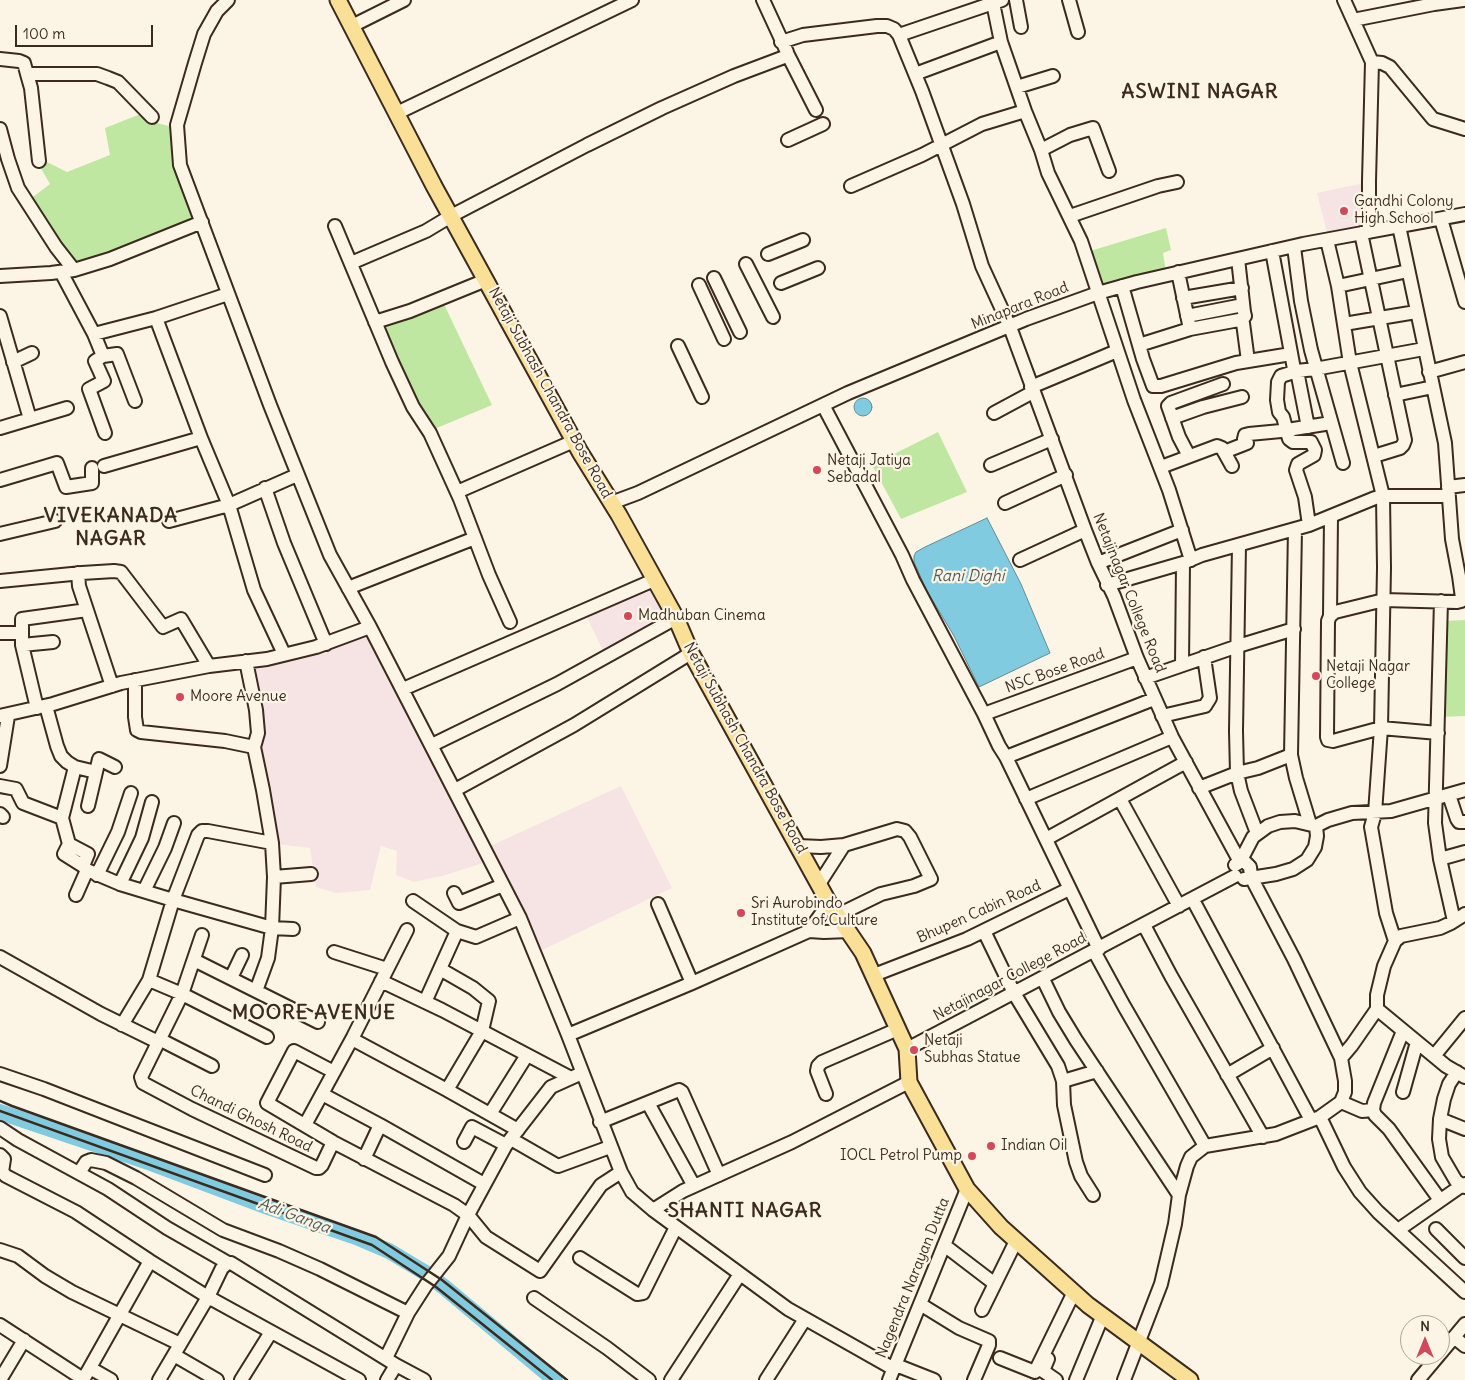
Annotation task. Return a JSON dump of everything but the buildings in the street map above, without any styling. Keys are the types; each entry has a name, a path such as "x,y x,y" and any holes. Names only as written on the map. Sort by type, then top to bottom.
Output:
{"main road":[{"name":"Netaji Subhash Chandra Bose Road","path":"338,0 451,216 574,442 615,509 676,618 691,653 833,909 863,953 907,1049 909,1082 967,1189 1001,1227 1077,1295 1102,1316 1139,1342 1174,1375 1190,1380"}],"street":[{"path":"228,0 218,11 204,34 177,125 180,165 297,475 330,555 432,745 520,918 568,1035 577,1075 600,1122 621,1172 632,1192 653,1210 788,1309 893,1371 934,1380"},
{"path":"352,26 404,0"},
{"path":"397,113 632,0"},
{"path":"763,0 781,42 816,110"},
{"path":"1016,0 1021,26"},
{"path":"1069,0 1078,32"},
{"path":"1344,0 1372,62 1365,232 1371,279 1404,434 1403,445 1400,448 1374,456"},
{"path":"1353,20 1463,0"},
{"path":"781,42 803,35 877,26 886,26 899,35 978,4 997,2 1001,42 1048,174 1081,241 1134,400 1161,468 1182,530 1187,561 1182,665"},
{"name":"Netajinagar College Road","path":"899,35 942,144 982,266 1010,327 1085,530 1107,585 1114,596 1145,678 1172,737 1240,862"},
{"path":"915,74 1001,42"},
{"path":"351,263 426,231 589,144 662,108 788,54"},
{"path":"0,59 19,61 24,64 31,88 39,161"},
{"path":"1372,62 1382,63 1390,67 1434,119 1465,129"},
{"path":"27,74 97,74 118,82 152,117"},
{"path":"1017,87 1053,76"},
{"path":"851,186 982,124 1026,111"},
{"path":"788,140 823,124"},
{"path":"1041,150 1070,135 1093,128 1109,172"},
{"path":"0,129 18,188 56,247 103,356"},
{"path":"1070,216 1158,186 1177,182"},
{"name":"Minapara Road","path":"615,509 638,493 848,393 1098,293 1178,272 1294,246 1465,214"},
{"path":"1441,219 1465,302"},
{"path":"2,273 67,271 110,259 202,222"},
{"path":"335,226 413,406 430,433 457,492 510,622"},
{"path":"1330,616 1335,612 1384,600 1461,601 1462,576 1452,539 1445,443 1416,312 1400,226"},
{"path":"768,254 803,240"},
{"path":"1328,240 1338,286 1350,363 1383,496 1384,600 1381,728 1375,813 1372,827 1386,913 1394,940 1384,966 1377,995 1377,1010 1341,1058"},
{"path":"1294,246 1301,301 1315,369 1343,463"},
{"path":"1272,251 1294,369 1297,371 1308,427"},
{"path":"1139,345 1190,329 1241,321 1245,316 1238,259"},
{"path":"746,264 773,317"},
{"path":"781,284 818,268"},
{"path":"1338,286 1408,271"},
{"path":"1178,272 1190,329"},
{"path":"714,278 740,332"},
{"path":"375,322 410,311 486,280"},
{"path":"699,285 724,339"},
{"path":"1122,286 1151,384 1156,387 1216,368 1291,354"},
{"path":"1183,298 1242,288"},
{"path":"94,334 156,318 228,294"},
{"path":"1187,316 1243,305"},
{"path":"1344,324 1416,312"},
{"path":"0,316 30,419"},
{"path":"156,318 201,438 230,505 254,590 284,654"},
{"path":"1241,321 1243,323 1248,361"},
{"path":"678,346 702,397"},
{"path":"1309,526 1305,497 1296,470 1298,464 1314,455 1315,450 1311,442 1293,442 1289,439 1283,417 1279,412 1277,400 1278,382 1281,376 1297,371 1387,357 1424,349"},
{"path":"994,413 1032,389 1117,351"},
{"path":"13,362 32,354"},
{"path":"106,433 89,389 104,381 95,361 103,356 117,354 135,401"},
{"path":"1429,372 1465,362"},
{"path":"1189,456 1168,406 1171,403 1223,384"},
{"path":"1396,395 1433,387"},
{"path":"1172,418 1242,397"},
{"path":"823,405 1006,757 1124,1006 1205,1146"},
{"path":"0,428 67,408"},
{"path":"1224,452 1247,443 1244,439 1245,435 1331,423"},
{"path":"0,480 57,463 66,487 92,483 98,467 201,438"},
{"path":"991,466 1052,439"},
{"path":"457,492 574,442"},
{"path":"1161,468 1217,446 1222,448 1232,466"},
{"path":"169,521 230,505 297,475"},
{"path":"1005,503 1066,475"},
{"path":"1107,585 1309,526 1383,496 1448,491 1465,485"},
{"path":"265,488 284,543 326,644"},
{"path":"1331,517 1330,616 1328,621 1328,740 1333,741 1381,728 1438,733"},
{"path":"0,534 55,521"},
{"path":"1295,529 1292,755 1296,778 1313,825 1317,836 1315,847 1307,860 1293,869 1242,880 1234,876 1234,866 1240,862 1250,842 1257,833 1268,826 1280,822 1295,821 1313,825 1352,813 1390,811 1465,790"},
{"path":"1020,560 1085,530"},
{"path":"1098,563 1182,530"},
{"path":"348,588 475,538"},
{"path":"1239,545 1237,773 1241,791 1257,833"},
{"path":"0,581 114,571 121,572 163,627 182,619 209,666"},
{"path":"78,574 78,586 112,686"},
{"path":"402,689 654,580"},
{"path":"1441,601 1438,733 1434,800 1440,859 1454,921"},
{"path":"87,610 22,619 22,639 42,707 57,746 67,762 75,767 96,772"},
{"path":"432,745 557,684 676,618"},
{"path":"0,766 4,716 135,680 284,654 326,644 370,627"},
{"path":"1145,678 1204,657 1294,629"},
{"path":"0,633 22,639 53,642"},
{"path":"455,790 574,725 691,653"},
{"path":"1162,716 1205,706 1210,698 1204,657"},
{"name":"NSC Bose Road","path":"984,714 1137,658"},
{"path":"246,661 256,710 258,732 254,747 272,844 274,877 272,928 268,958 256,991"},
{"path":"135,680 137,730 225,741 254,747"},
{"path":"1006,757 1154,699"},
{"path":"1026,799 1172,737"},
{"path":"1199,788 1292,755"},
{"path":"88,806 99,759 115,767"},
{"path":"1046,839 1186,762"},
{"path":"75,767 62,818 69,844 88,854 89,870"},
{"path":"0,786 16,789 23,803 62,818"},
{"path":"76,895 89,870 118,832 131,793"},
{"path":"1449,795 1457,819 1459,822 1465,822"},
{"path":"1120,799 1180,906"},
{"path":"120,884 142,838 152,802"},
{"path":"144,892 165,848 174,823"},
{"path":"568,1035 809,931 833,909 914,886 931,878 906,831 897,828 844,845 798,846"},
{"path":"122,1025 148,980 173,900 198,835 202,831 208,831 272,844"},
{"path":"819,884 844,845"},
{"path":"1440,859 1465,852"},
{"path":"1124,1380 1161,1284 1175,1224 1179,1195 1187,1166 1192,1156 1205,1146 1263,1137 1315,1119 1341,1102 1345,1092 1341,1058 1294,959 1251,877 1250,867 1245,862 1240,862"},
{"path":"89,870 144,892 272,928 293,929"},
{"path":"274,877 311,874"},
{"name":"Netajinagar College Road","path":"907,1049 1193,900 1234,876"},
{"path":"454,893 459,903 503,885"},
{"name":"Bhupen Cabin Road","path":"874,975 984,931 1069,889"},
{"path":"1193,900 1273,1048 1360,1192 1465,1292"},
{"path":"413,901 458,931 476,937 520,918"},
{"path":"658,904 692,983"},
{"path":"1394,940 1401,936 1440,928 1465,914"},
{"path":"1144,925 1263,1137"},
{"path":"305,1125 352,1039 406,930"},
{"path":"425,1002 458,931"},
{"path":"809,931 849,931"},
{"path":"984,931 1014,993 1058,1066 1063,1081 1064,1105 1076,1162 1081,1176 1093,1195"},
{"path":"158,1041 182,994 202,935"},
{"path":"334,952 387,969"},
{"path":"231,978 242,955"},
{"path":"0,956 122,1025 212,1066"},
{"path":"194,960 318,1022"},
{"path":"440,969 473,988 488,1001 482,1031 448,1090"},
{"path":"1042,978 1059,1012 1179,1195"},
{"path":"148,980 182,994 267,1037"},
{"path":"381,981 526,1055 577,1075"},
{"path":"1377,1010 1461,1075 1449,1084 1440,1119 1439,1150 1451,1174 1464,1186 1440,1200 1398,1230"},
{"path":"1434,1056 1465,1018"},
{"path":"826,1094 817,1071 818,1066 822,1062 898,1029"},
{"path":"1403,1031 1374,1103 1373,1110 1440,1200"},
{"path":"352,1039 490,1114 512,1138"},
{"name":"Chandi Ghosh Road","path":"158,1041 141,1077 143,1083 192,1109 316,1168 322,1165 333,1142 454,1205 468,1215 486,1237 540,1270 601,1185 621,1172"},
{"path":"1403,1092 1417,1042"},
{"path":"1227,1075 1273,1048"},
{"path":"333,1142 267,1104 293,1052 334,1072"},
{"path":"490,1114 526,1055"},
{"path":"1063,1081 1097,1071"},
{"path":"0,1074 44,1089 265,1175"},
{"path":"387,1380 391,1362 408,1313 426,1285 449,1256 484,1184 512,1138 551,1087 577,1075"},
{"path":"653,1210 694,1186 792,1142 909,1082"},
{"path":"600,1122 676,1090 682,1092 719,1175"},
{"path":"322,1094 484,1184"},
{"path":"1341,1102 1362,1110 1373,1110"},
{"path":"648,1103 694,1186"},
{"path":"1440,1119 1465,1129"},
{"path":"364,1159 380,1125"},
{"path":"464,1142 472,1127 512,1138 558,1166 610,1148"},
{"path":"0,1128 18,1140 79,1172 167,1228 276,1290 391,1362 424,1380"},
{"path":"0,1156 4,1160 2,1172 6,1176 76,1212 208,1297 359,1380"},
{"path":"79,1172 86,1162 91,1160 106,1163 136,1178 222,1230 279,1251 408,1313"},
{"name":"Nagendra Narayan Dutta","path":"893,1371 967,1189"},
{"path":"580,1258 637,1294 643,1293 676,1227"},
{"path":"1436,1229 1465,1258"},
{"path":"982,1310 1016,1241"},
{"path":"944,1245 995,1284"},
{"path":"0,1250 18,1256 45,1276 72,1292 120,1315 177,1350 217,1380"},
{"path":"86,1375 150,1261"},
{"path":"159,1380 208,1297 222,1268 228,1263"},
{"path":"671,1380 740,1274"},
{"path":"1000,1358 1035,1372 1077,1295"},
{"path":"1056,1380 1046,1374 1043,1368 1077,1295"},
{"path":"534,1298 607,1348 649,1380"},
{"path":"920,1304 959,1328 989,1341 974,1380"},
{"path":"1076,1380 1102,1316"},
{"path":"766,1380 805,1319"},
{"path":"1450,1342 1465,1324"},
{"path":"0,1325 86,1375 111,1380"},
{"path":"241,1380 270,1332"},
{"path":"1454,1337 1465,1346"},
{"path":"0,1380 24,1340"},
{"path":"1418,1380 1431,1365"}],"shaded area":[{"name":"Gandhi Colony High School","path":"1368,182 1367,228 1328,237 1317,193"},
{"path":"653,582 673,617 606,657 585,613"},
{"path":"369,629 489,861 446,875 414,882 396,875 397,851 381,846 370,890 336,893 316,887 310,848 276,844 257,747 249,663"},
{"path":"621,786 672,888 540,951 488,847"}],"green space":[{"path":"143,113 157,123 173,127 172,139 177,166 201,223 75,266 29,200 50,184 39,165 47,162 67,172 110,155 105,128"},
{"path":"1166,228 1171,250 1163,253 1166,271 1100,286 1087,252"},
{"path":"442,300 492,405 432,430 417,412 380,324"},
{"path":"938,432 967,492 901,519 872,465"},
{"path":"1465,620 1465,716 1439,717 1443,621"}],"water":[{"path":"859,398 867,398 872,403 870,414 859,416 854,411 854,403"},
{"name":"Rani Dighi","path":"987,518 1021,584 1050,653 979,687 954,636 927,591 914,562 914,556 916,552 925,547"}],"waterway":[{"name":"Adi Ganga","path":"0,1112 151,1163 268,1207 356,1237 389,1251 424,1272 444,1287 555,1380"}],"railway":[{"path":"0,1101 376,1237 442,1280 567,1380"},
{"path":"0,1111 372,1245 436,1287 552,1380"}],"place":[{"name":"Gandhi Colony High School","path":"1344,211"},
{"name":"Netaji Jatiya Sebadal","path":"817,470"},
{"name":"Madhuban Cinema","path":"628,616"},
{"name":"Netaji Nagar College","path":"1316,676"},
{"name":"Moore Avenue","path":"180,697"},
{"name":"Sri Aurobindo Institute of Culture","path":"741,913"},
{"name":"Netaji Subhas Statue","path":"914,1050"},
{"name":"Indian Oil","path":"991,1146"},
{"name":"IOCL Petrol Pump","path":"972,1156"}],"district":[{"name":"ASWINI NAGAR","path":"1200,92"},
{"name":"VIVEKANADA NAGAR","path":"111,528"},
{"name":"MOORE AVENUE","path":"314,1013"},
{"name":"SHANTI NAGAR","path":"745,1211"}]}
